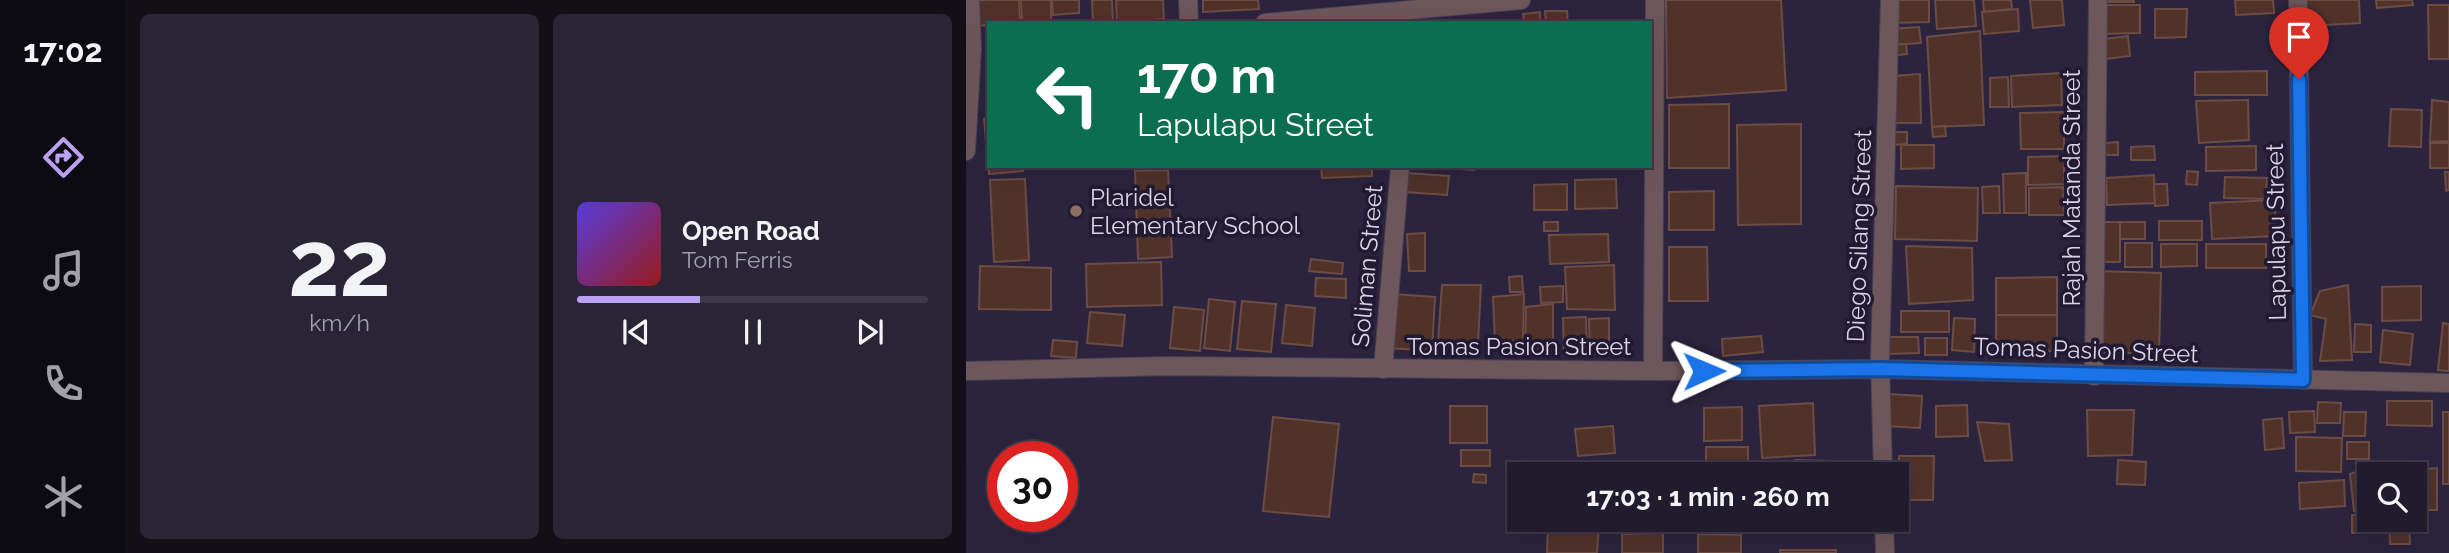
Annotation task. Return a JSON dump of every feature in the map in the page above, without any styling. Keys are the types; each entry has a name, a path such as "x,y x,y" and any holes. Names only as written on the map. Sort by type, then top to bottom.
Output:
{"street":[{"path":"966,150 976,49 970,0"},
{"path":"1188,0 1189,21"},
{"path":"1288,21 1521,0"},
{"path":"1653,371 1655,0"},
{"name":"Diego Silang Street","path":"1883,462 1881,369 1890,0"},
{"name":"Rajah Matanda Street","path":"2094,376 2098,0"},
{"name":"Lapulapu Street","path":"2298,0 2303,380"},
{"name":"Soliman Street","path":"1383,369 1400,168"},
{"name":"Tomas Pasion Street","path":"966,371 1168,366 1653,371 1881,369 2449,383"},
{"path":"1884,532 1885,553"}],"building":[{"path":"972,0 1019,0 1020,21 987,21 987,25 973,26"},
{"path":"1021,0 1051,0 1051,21 1022,21"},
{"path":"1052,0 1079,0 1079,13 1053,15"},
{"path":"1092,0 1112,0 1113,21 1093,21"},
{"path":"1116,0 1163,0 1164,19 1117,21"},
{"path":"1203,0 1258,0 1259,9 1203,12"},
{"path":"1666,0 1781,0 1786,90 1667,98"},
{"path":"1891,0 1929,0 1929,22 1892,23"},
{"path":"1935,0 1974,0 1976,26 1937,29"},
{"path":"1983,0 2011,0 2012,9 1984,12"},
{"path":"2030,0 2062,0 2064,25 2033,28"},
{"path":"2134,0 2134,2 2101,2"},
{"path":"2235,0 2273,0 2274,13 2236,15"},
{"path":"2306,0 2359,0 2360,23 2307,26"},
{"path":"2376,0 2412,0 2413,5 2377,8"},
{"path":"2099,5 2140,5 2140,33 2099,34"},
{"path":"2428,5 2449,5 2449,59 2429,59"},
{"path":"2018,9 2019,31 1984,34 1982,12"},
{"path":"2155,9 2187,9 2186,37 2155,38"},
{"path":"1545,11 1567,11 1568,21 1546,21"},
{"path":"1540,12 1540,21 1524,21 1523,14"},
{"path":"1919,27 1921,43 1891,45 1890,29"},
{"path":"1980,31 1984,125 1932,127 1927,37"},
{"path":"2128,36 2130,56 2106,59 2104,39"},
{"path":"1906,44 1907,54 1890,56 1889,45"},
{"path":"986,65 987,65 987,110"},
{"path":"2267,71 2267,95 2195,95 2195,72"},
{"path":"2061,73 2062,105 2012,107 2011,76"},
{"path":"1920,74 1921,123 1895,123 1893,76"},
{"path":"2008,77 2009,107 1990,107 1990,78"},
{"path":"2248,100 2249,140 2199,143 2196,101"},
{"path":"2432,100 2449,102 2449,141 2430,142"},
{"path":"1729,104 1729,168 1669,168 1669,105"},
{"path":"2391,109 2422,110 2421,147 2389,146"},
{"path":"2064,112 2064,149 2021,149 2020,113"},
{"path":"984,119 987,119 987,152"},
{"path":"1801,124 1801,224 1738,225 1737,125"},
{"path":"1945,126 1946,136 1933,137 1932,127"},
{"path":"1893,132 1907,132 1907,144 1893,145"},
{"path":"2118,142 2118,155 2105,155 2105,143"},
{"path":"2430,143 2449,143 2449,168 2430,168"},
{"path":"1901,145 1934,145 1934,168 1901,169"},
{"path":"2154,146 2155,160 2131,160 2131,147"},
{"path":"2256,146 2256,170 2206,171 2206,147"},
{"path":"2064,156 2064,184 2028,185 2028,157"},
{"path":"988,168 1022,168 1023,171 989,174"},
{"path":"1321,168 1372,168 1372,176 1322,178"},
{"path":"1442,168 1474,168 1474,170"},
{"path":"1168,170 1172,257 1138,259 1135,171"},
{"path":"2187,171 2198,172 2197,185 2186,184"},
{"path":"2445,172 2449,172 2449,190 2446,191"},
{"path":"1407,173 1449,176 1447,195 1405,192"},
{"path":"2026,173 2026,213 2004,213 2003,174"},
{"path":"2154,175 2155,203 2107,205 2106,178"},
{"path":"2225,177 2267,178 2266,199 2224,198"},
{"path":"1025,179 1029,260 994,262 990,180"},
{"path":"1616,179 1617,208 1575,209 1575,180"},
{"path":"1567,184 1567,210 1534,210 1534,185"},
{"path":"2154,184 2167,184 2168,205 2155,206"},
{"path":"1896,186 1978,188 1977,241 1895,239"},
{"path":"1999,186 2000,213 1983,213 1982,187"},
{"path":"2063,187 2064,215 2029,215 2029,188"},
{"path":"1714,191 1714,230 1669,230 1669,192"},
{"path":"2275,200 2275,236 2212,239 2210,203"},
{"path":"2159,221 2202,221 2202,240 2159,240"},
{"path":"1544,222 1558,222 1558,231 1544,231"},
{"path":"2098,222 2120,222 2120,262 2098,262"},
{"path":"2120,222 2145,222 2145,239 2120,239"},
{"path":"1425,233 1425,271 1409,271 1407,234"},
{"path":"1608,234 1609,262 1550,264 1549,235"},
{"path":"2125,243 2152,243 2152,267 2125,267"},
{"path":"2161,244 2197,244 2197,266 2161,267"},
{"path":"2206,244 2266,244 2266,268 2206,268"},
{"path":"1906,246 1972,248 1973,300 1909,304"},
{"path":"1669,247 1707,247 1708,301 1669,301"},
{"path":"1311,259 1343,263 1342,274 1309,271"},
{"path":"1161,262 1162,305 1087,307 1086,264"},
{"path":"1614,265 1615,310 1567,309 1565,267"},
{"path":"980,266 1051,268 1051,310 979,309"},
{"path":"2098,271 2161,273 2159,354 2096,352"},
{"path":"1522,276 1523,292 1510,292 1509,277"},
{"path":"2057,277 2057,315 1996,315 1996,278"},
{"path":"1316,278 1346,279 1346,298 1315,296"},
{"path":"1442,285 1481,285 1478,343 1438,342"},
{"path":"2348,285 2352,360 2320,361 2326,319 2310,315 2320,291"},
{"path":"1563,286 1563,302 1541,303 1540,287"},
{"path":"2421,286 2421,320 2382,321 2382,287"},
{"path":"1393,294 1435,297 1432,351 1389,348"},
{"path":"1524,294 1523,340 1495,342 1493,297"},
{"path":"1209,299 1235,302 1230,351 1204,348"},
{"path":"1242,301 1276,304 1271,352 1237,349"},
{"path":"1553,304 1553,351 1525,351 1526,307"},
{"path":"1286,305 1315,308 1312,346 1282,343"},
{"path":"1174,307 1204,310 1200,351 1170,348"},
{"path":"1901,311 1949,311 1949,332 1901,332"},
{"path":"1090,312 1125,315 1122,346 1087,343"},
{"path":"1996,315 2057,315 2057,351 1996,352"},
{"path":"1586,317 1587,354 1564,355 1563,318"},
{"path":"1609,318 1609,353 1590,354 1589,319"},
{"path":"1954,318 1975,319 1974,352 1952,350"},
{"path":"2443,323 2449,324 2449,371 2438,370"},
{"path":"2355,324 2371,325 2371,352 2354,352"},
{"path":"2383,330 2413,334 2410,365 2380,362"},
{"path":"1761,336 1763,352 1723,356 1722,339"},
{"path":"1887,337 1918,337 1919,353 1887,354"},
{"path":"1925,338 1947,338 1947,355 1925,355"},
{"path":"1053,340 1077,342 1076,358 1051,356"},
{"path":"1888,394 1922,396 1920,428 1886,426"},
{"path":"2387,401 2432,401 2432,426 2387,425"},
{"path":"2318,402 2341,403 2340,423 2317,423"},
{"path":"1813,403 1815,455 1762,458 1759,406"},
{"path":"1967,405 1968,436 1936,437 1936,406"},
{"path":"1450,406 1487,406 1487,443 1450,443"},
{"path":"1742,407 1742,440 1704,441 1704,408"},
{"path":"2087,410 2134,410 2132,455 2088,456"},
{"path":"2314,411 2315,432 2290,433 2289,412"},
{"path":"2344,412 2366,412 2365,436 2343,436"},
{"path":"2443,412 2449,412 2449,484 2443,484"},
{"path":"1273,417 1339,424 1329,517 1263,511"},
{"path":"2282,418 2284,448 2265,450 2263,420"},
{"path":"1977,422 2009,424 2012,460 1985,461"},
{"path":"1613,426 1615,453 1578,456 1575,429"},
{"path":"2296,437 2342,438 2341,472 2296,471"},
{"path":"2347,442 2369,442 2369,459 2347,459"},
{"path":"1706,447 1748,447 1748,462 1706,462"},
{"path":"1461,450 1490,450 1490,466 1461,466"},
{"path":"1899,456 1934,456 1933,500 1909,500 1909,462 1899,462"},
{"path":"1795,460 1836,462 1795,462"},
{"path":"2118,460 2146,462 2145,485 2117,484"},
{"path":"2437,468 2437,510 2427,510 2427,469"},
{"path":"2357,472 2357,510 2354,511 2350,474"},
{"path":"1474,474 1486,475 1486,483 1473,482"},
{"path":"2344,480 2345,506 2300,509 2299,483"},
{"path":"2352,515 2357,515 2357,532 2384,532 2352,533"},
{"path":"1548,532 1599,532 1597,553 1547,553"},
{"path":"2390,532 2410,532 2410,544 2390,544"},
{"path":"1663,533 1663,553 1622,553 1622,534"},
{"path":"1698,534 1741,535 1741,553 1698,553"},
{"path":"1780,550 1836,550 1836,553 1780,553"}],"place":[{"name":"Plaridel Elementary School","path":"1076,211"}],"route":[{"path":"1704,371 1881,369 2303,380 2299,79"}]}
